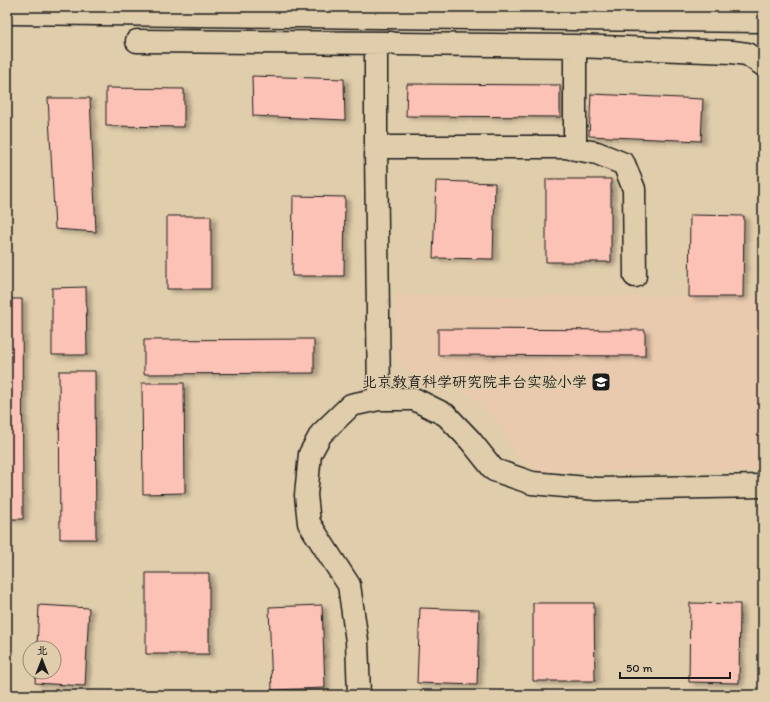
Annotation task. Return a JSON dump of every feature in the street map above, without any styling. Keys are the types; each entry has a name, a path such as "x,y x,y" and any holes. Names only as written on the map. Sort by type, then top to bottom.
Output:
{"street":[{"path":"7,13 115,10 398,17 429,12 763,22"},
{"path":"398,17 398,44"},
{"path":"137,41 575,46 732,52 747,54 763,65"},
{"path":"376,43 379,399"},
{"path":"575,46 575,149"},
{"path":"376,147 565,147 597,152 624,164 634,189 635,276"},
{"path":"359,695 357,641 349,585 309,523 306,495 310,454 321,434 351,405 379,399 414,399 446,415 470,440 494,470 532,483 597,489 763,486"}],"shaded area":[{"name":"北京教育科学研究院丰台实验小学","path":"394,295 763,297 763,471 543,472 522,462 509,443 498,422 474,398 452,385 425,378 403,367 396,355"}],"building":[{"path":"252,76 344,79 345,120 253,116"},
{"path":"407,84 560,85 560,117 406,116"},
{"path":"106,88 184,89 184,127 106,126"},
{"path":"591,94 703,99 701,141 589,136"},
{"path":"48,98 90,98 96,232 55,229"},
{"path":"546,179 611,179 611,262 546,262"},
{"path":"436,181 495,183 493,259 433,258"},
{"path":"293,196 345,197 344,276 292,276"},
{"path":"690,215 744,216 743,297 689,297"},
{"path":"167,216 211,216 211,289 167,289"},
{"path":"86,287 87,355 52,355 52,288"},
{"path":"7,299 22,299 23,519 7,519"},
{"path":"438,329 645,330 645,356 438,355"},
{"path":"314,339 314,373 144,374 144,340"},
{"path":"59,371 95,371 96,539 60,539"},
{"path":"142,383 184,383 185,493 143,494"},
{"path":"146,573 209,573 209,654 146,654"},
{"path":"533,603 594,603 595,681 533,681"},
{"path":"690,603 740,604 739,683 689,682"},
{"path":"39,605 89,608 85,686 35,683 35,680 62,680 62,640 37,640"},
{"path":"322,605 325,688 272,690 269,607"},
{"path":"420,608 479,610 477,685 417,683"}],"place":[{"name":"北京教育科学研究院丰台实验小学","path":"601,382"}]}
